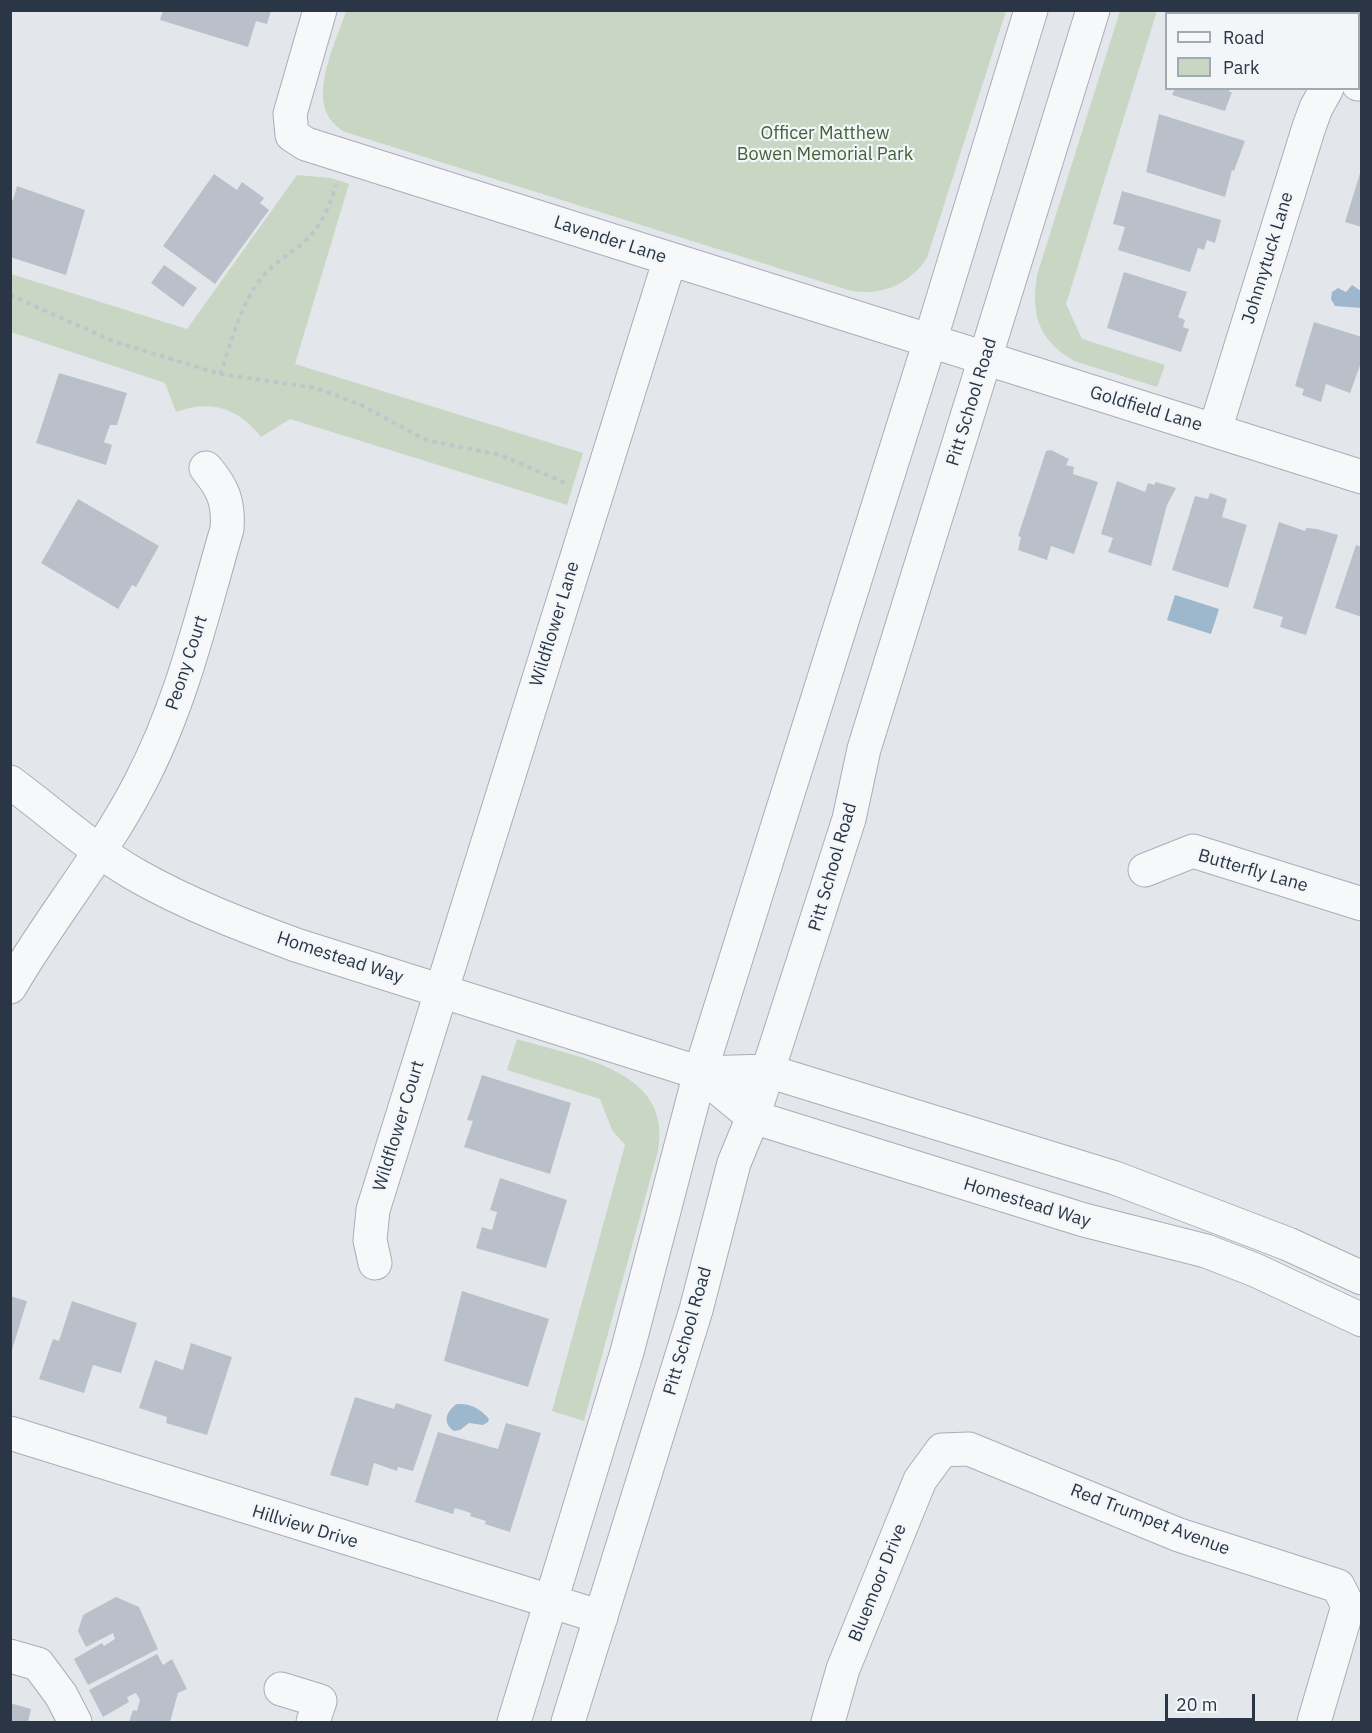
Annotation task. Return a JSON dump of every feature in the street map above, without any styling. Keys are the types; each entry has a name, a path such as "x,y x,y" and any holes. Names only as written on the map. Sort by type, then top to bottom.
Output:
{"street":[{"name":"Lavender Lane","path":"320,10 290,114 292,135 306,144 930,341"},
{"path":"514,1722 627,1352 700,1073 930,341 1031,10"},
{"name":"Pitt School Road","path":"568,1722 696,1310 734,1163 753,1118 833,872 849,819 864,749 1093,10"},
{"name":"Johnnytuck Lane","path":"1215,430 1309,127 1326,90"},
{"name":"Wildflower Lane","path":"441,991 670,259"},
{"name":"Goldfield Lane","path":"930,341 1362,477"},
{"name":"Peony Court","path":"10,987 140,783 170,717 184,678 227,529 229,510 223,488 206,468"},
{"name":"Homestead Way","path":"10,782 135,875 231,921 297,945 700,1073 768,1071 1115,1178 1288,1244 1362,1278"},
{"name":"Butterfly Lane","path":"1145,870 1192,851 1362,903"},
{"name":"Wildflower Court","path":"375,1263 370,1240 373,1210 441,991"},
{"name":"Homestead Way","path":"700,1073 753,1118 1084,1220 1206,1251 1255,1270 1362,1320"},
{"name":"Hillview Drive","path":"10,1433 601,1617"},
{"name":"Red Trumpet Avenue","path":"942,1450 969,1449 1179,1534 1338,1586 1348,1606 1314,1722"},
{"name":"Bluemoor Drive","path":"828,1722 843,1669 920,1480 942,1450"},
{"path":"10,1656 38,1664 61,1695 75,1722"},
{"path":"281,1689 320,1701 313,1722"}],"path":[{"path":"220,374 252,293 262,277 279,259 315,231 324,218 337,182"},
{"path":"10,295 112,341 220,374 316,388 361,405 426,440 500,455 537,473 568,484"}],"green space":[{"name":"Officer Matthew Bowen Memorial Park","path":"346,10 1006,11 927,258 903,282 882,290 860,292 345,132 332,121 325,108 323,92 329,58"},
{"path":"1120,11 1157,11 1066,304 1082,339 1165,365 1157,387 1074,361 1062,353 1045,335 1035,303 1037,275"},
{"path":"297,175 331,178 349,184 295,364 583,453 567,505 290,419 261,437 243,419 223,409 201,406 176,412 165,383 11,332 11,274 187,329"},
{"path":"517,1039 591,1061 615,1071 636,1084 651,1101 659,1123 658,1151 584,1421 552,1411 625,1145 612,1130 600,1099 507,1070"}],"water":[{"path":"1352,285 1361,291 1361,308 1335,306 1331,299 1332,292 1338,288 1346,292"},
{"path":"1175,595 1219,609 1211,634 1167,620"},
{"path":"457,1404 479,1410 489,1419 488,1422 483,1425 469,1423 460,1430 454,1431 448,1424 447,1417 450,1410"}],"building":[{"path":"163,10 271,10 267,24 256,21 248,47 160,20"},
{"path":"1174,90 1230,90 1229,92 1232,92 1225,111 1172,95"},
{"path":"1159,114 1245,141 1234,171 1232,170 1225,197 1146,172"},
{"path":"1362,170 1362,227 1345,222"},
{"path":"214,174 237,190 242,182 264,198 260,203 269,210 215,284 163,246"},
{"path":"17,186 85,210 66,275 10,257 10,199 13,200"},
{"path":"1122,191 1221,220 1215,243 1207,240 1204,250 1198,248 1190,272 1118,250 1125,227 1113,224"},
{"path":"164,265 197,288 183,307 151,283"},
{"path":"1124,272 1187,292 1178,317 1185,320 1183,327 1189,329 1181,352 1107,328"},
{"path":"1314,322 1362,337 1362,360 1350,393 1326,384 1321,402 1302,395 1304,389 1295,386"},
{"path":"59,373 127,393 117,425 110,425 104,442 112,445 106,465 36,443"},
{"path":"1051,450 1069,459 1066,465 1074,467 1073,474 1098,482 1074,554 1051,546 1047,560 1018,550 1021,537 1018,536 1046,451"},
{"path":"1117,481 1145,492 1148,483 1154,485 1156,482 1176,488 1167,505 1151,566 1108,552 1113,538 1101,534"},
{"path":"1210,493 1227,499 1222,517 1247,525 1228,588 1172,570 1195,496 1208,499"},
{"path":"78,499 159,546 136,587 132,585 118,609 41,563"},
{"path":"1279,522 1305,531 1306,528 1317,529 1338,535 1306,635 1280,627 1283,617 1253,608"},
{"path":"1356,545 1362,547 1362,617 1335,608"},
{"path":"482,1075 571,1103 550,1174 464,1147 473,1121 467,1120"},
{"path":"500,1178 567,1200 546,1268 476,1248 482,1227 492,1230 497,1212 490,1210"},
{"path":"462,1291 549,1319 528,1387 444,1361"},
{"path":"10,1296 27,1301 11,1353 10,1353"},
{"path":"72,1301 137,1323 121,1373 93,1365 84,1393 39,1379 53,1339 59,1341"},
{"path":"191,1343 232,1357 207,1435 166,1423 167,1417 139,1408 155,1360 183,1370"},
{"path":"355,1397 394,1409 396,1403 432,1415 413,1471 398,1467 397,1471 374,1463 368,1486 330,1475"},
{"path":"506,1423 541,1433 510,1532 485,1524 486,1521 470,1516 471,1513 455,1508 453,1514 415,1502 438,1432 498,1449"},
{"path":"116,1597 139,1607 158,1649 88,1685 74,1659 102,1643 104,1646 115,1639 113,1633 86,1647 78,1631 83,1615"},
{"path":"157,1654 163,1665 172,1659 187,1689 178,1693 170,1722 129,1722 133,1710 137,1711 140,1700 136,1693 127,1697 129,1702 103,1717 89,1690"},
{"path":"10,1703 31,1709 28,1722 10,1722"}]}
